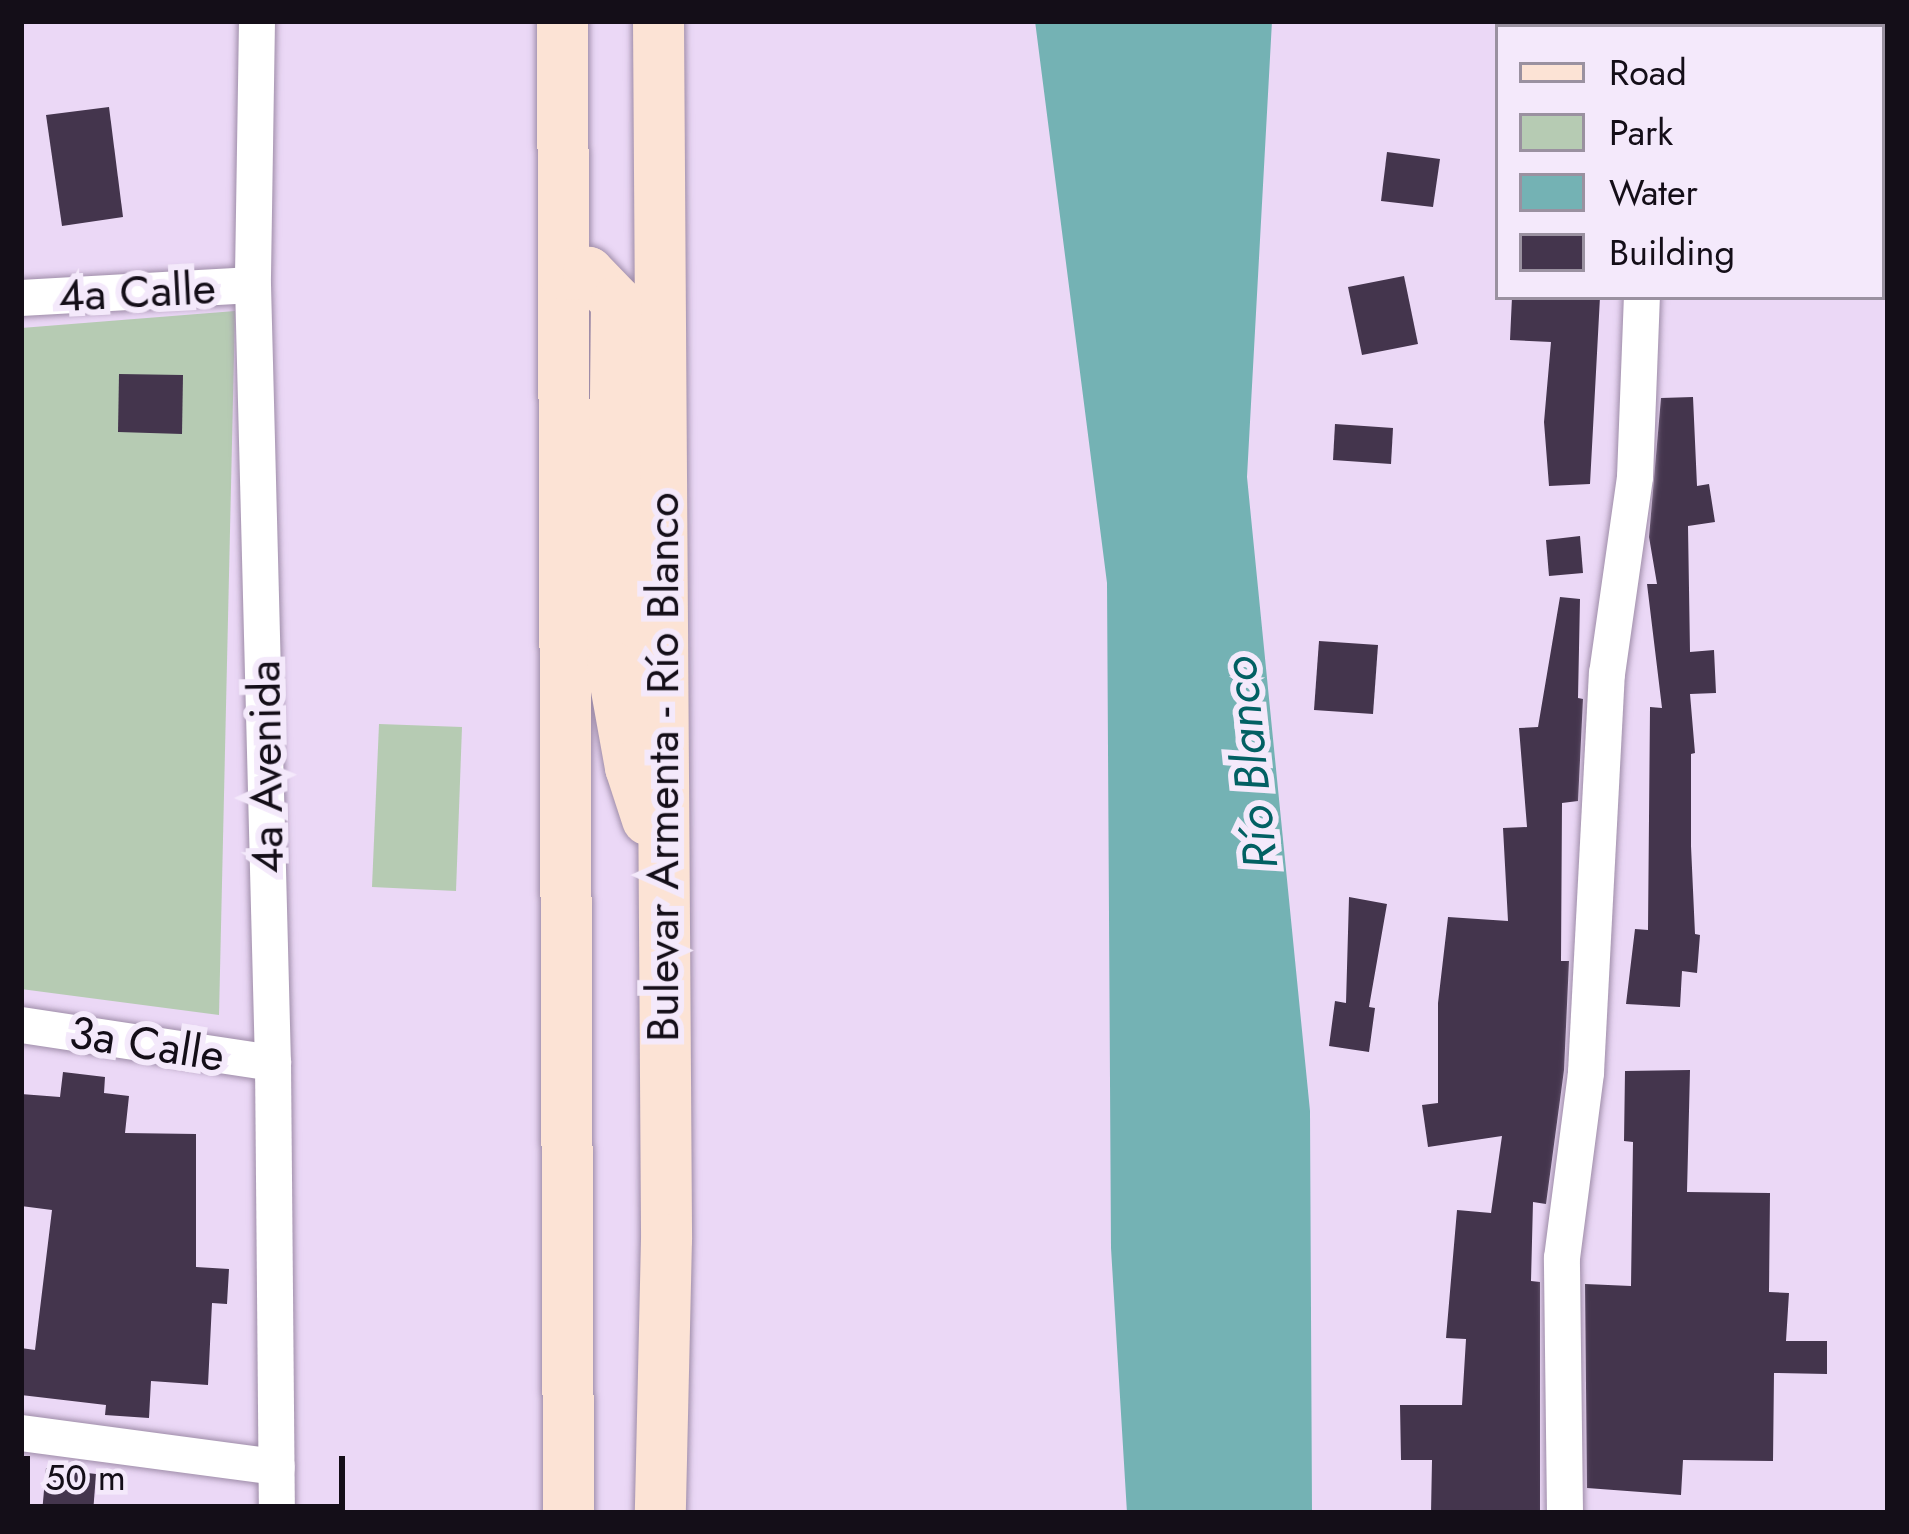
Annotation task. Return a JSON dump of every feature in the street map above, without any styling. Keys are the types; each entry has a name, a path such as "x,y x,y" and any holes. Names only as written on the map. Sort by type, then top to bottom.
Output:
{"main road":[{"path":"562,21 568,1513"},
{"name":"Bulevar Armenta - Río Blanco","path":"658,21 666,1239 661,1513"},
{"path":"563,274 587,272 616,301 613,667 629,766 664,871"}],"street":[{"name":"4a Avenida","path":"256,21 253,285 274,1063 277,1513"},
{"name":"4a Calle","path":"21,298 253,285"},
{"path":"1565,1513 1562,1258 1586,1072 1607,674 1635,476 1642,300"},
{"name":"3a Calle","path":"21,1025 274,1063"},
{"path":"21,1432 278,1467"}],"green space":[{"path":"235,311 219,1015 21,989 21,328"},
{"path":"379,724 462,727 456,891 372,887"}],"water":[{"name":"Río Blanco","path":"1035,21 1272,21 1247,477 1310,1111 1312,1513 1127,1513 1111,1248 1107,583"}],"building":[{"path":"109,107 123,217 62,226 46,115"},
{"path":"1387,152 1440,159 1433,207 1381,201"},
{"path":"1404,276 1418,344 1362,355 1348,287"},
{"path":"1512,300 1600,300 1590,484 1549,486 1544,422 1551,342 1510,340"},
{"path":"119,374 183,375 182,434 118,432"},
{"path":"1693,397 1697,486 1709,484 1715,522 1688,526 1690,652 1714,650 1716,693 1690,694 1695,753 1691,754 1691,846 1695,934 1700,935 1697,973 1682,971 1680,1007 1626,1004 1635,929 1648,930 1650,707 1662,708 1647,584 1657,584 1649,537 1661,398"},
{"path":"1335,424 1393,428 1391,464 1333,460"},
{"path":"1580,536 1583,573 1549,576 1546,540"},
{"path":"1560,597 1580,599 1578,698 1583,699 1578,801 1562,803 1561,961 1569,961 1564,1070 1546,1204 1533,1202 1531,1281 1540,1282 1540,1513 1431,1513 1432,1460 1401,1460 1400,1405 1462,1405 1466,1339 1446,1338 1457,1210 1491,1213 1502,1136 1428,1147 1422,1105 1438,1103 1438,1003 1448,917 1508,921 1503,828 1527,827 1519,728 1538,727"},
{"path":"1319,641 1378,645 1373,714 1314,710"},
{"path":"1349,897 1387,904 1369,1007 1375,1008 1369,1052 1329,1046 1335,1001 1346,1003"},
{"path":"1690,1070 1687,1192 1770,1193 1769,1292 1789,1293 1786,1341 1827,1341 1827,1374 1774,1373 1773,1461 1683,1460 1681,1495 1587,1488 1585,1284 1631,1286 1633,1142 1624,1141 1625,1071"},
{"path":"63,1072 105,1077 104,1093 129,1096 125,1133 196,1134 196,1267 229,1269 227,1304 212,1303 208,1385 151,1381 149,1418 105,1415 106,1405 21,1395 21,1348 35,1350 52,1210 21,1206 21,1094 60,1097"},
{"path":"46,1468 96,1474 93,1513 42,1513"}]}
